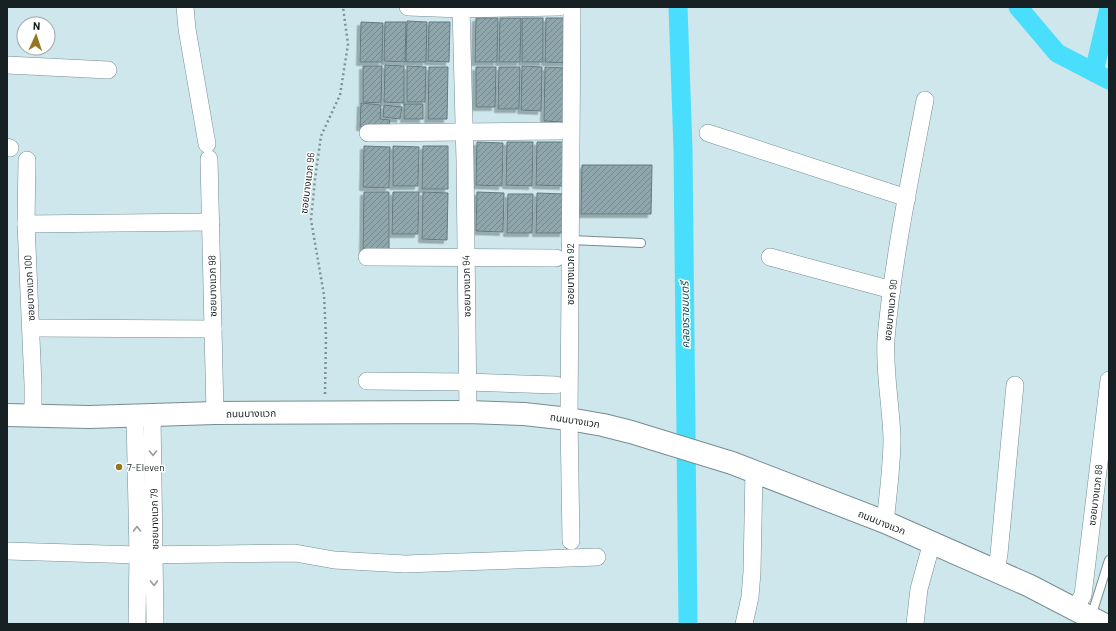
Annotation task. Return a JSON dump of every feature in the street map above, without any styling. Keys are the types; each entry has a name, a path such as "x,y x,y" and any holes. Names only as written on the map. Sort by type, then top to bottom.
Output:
{"main road":[{"name":"ถนนบางแวก","path":"7,414 89,417 324,412 468,412 524,414 569,419 603,425 732,463 885,522 1030,586 1090,617"}],"street":[{"name":"ซอยบางแวก 98","path":"185,7 187,29 208,151 215,414"},
{"path":"408,7 559,7"},
{"name":"ซอยบางแวก 92","path":"571,541 569,419 572,7"},
{"name":"ซอยบางแวก 94","path":"461,8 465,161 468,412"},
{"path":"7,65 108,70"},
{"name":"ซอยบางแวก 90","path":"885,522 891,465 892,437 886,361 886,340 892,290 925,100"},
{"path":"368,133 559,131"},
{"path":"708,133 907,198"},
{"name":"ซอยบางแวก 100","path":"27,160 26,224 33,415"},
{"path":"26,224 211,222"},
{"path":"368,257 556,258"},
{"path":"770,257 892,290"},
{"path":"31,328 213,329"},
{"name":"ซอยบางแวก 88","path":"1090,617 1083,595 1109,380"},
{"path":"366,381 556,385"},
{"path":"996,571 1000,546 1015,384"},
{"name":"ซอยบางแวก 79","path":"144,415 146,554 155,624"},
{"path":"744,624 750,597 752,572 754,471"},
{"path":"915,624 919,589 932,542"},
{"path":"7,551 146,554 295,553 334,560 405,564 597,557"},
{"name":"ซอยบางแวก 79","path":"137,624 146,554"}],"lane":[{"path":"570,240 641,243"},
{"path":"1090,617 1109,560"}],"path":[{"name":"ซอยบางแวก 96","path":"324,412 326,337 324,295 311,220 314,179 322,136 340,95 348,44 343,7"}],"building":[{"path":"476,18 498,18 497,62 475,62"},
{"path":"500,18 521,18 520,62 499,62"},
{"path":"522,18 543,18 543,62 522,62"},
{"path":"546,18 567,18 566,63 545,62"},
{"path":"407,21 427,22 426,62 406,62"},
{"path":"361,22 383,23 382,62 360,62"},
{"path":"385,22 406,22 405,62 384,61"},
{"path":"429,22 450,22 449,62 428,61"},
{"path":"385,65 404,66 404,103 384,102"},
{"path":"363,66 382,66 381,103 363,102"},
{"path":"407,66 426,67 425,102 407,102"},
{"path":"522,66 542,67 541,111 521,110"},
{"path":"429,67 448,67 447,119 428,119"},
{"path":"476,67 496,67 495,107 476,107"},
{"path":"499,67 520,67 519,109 498,109"},
{"path":"545,67 565,68 563,122 544,121"},
{"path":"361,103 381,105 380,119 390,120 389,129 360,127"},
{"path":"404,104 423,104 423,119 404,119"},
{"path":"384,105 402,107 400,119 383,117"},
{"path":"477,142 503,143 502,186 476,185"},
{"path":"507,142 533,142 532,186 506,185"},
{"path":"537,142 564,142 563,186 536,185"},
{"path":"364,146 390,147 389,188 363,187"},
{"path":"393,146 419,147 418,186 393,186"},
{"path":"423,146 448,146 448,189 422,189"},
{"path":"582,165 652,165 651,214 581,214"},
{"path":"364,192 389,192 389,249 363,249"},
{"path":"393,192 419,192 418,234 392,234"},
{"path":"423,192 448,193 447,240 422,239"},
{"path":"477,192 504,193 503,232 476,231"},
{"path":"537,193 564,194 563,233 536,233"},
{"path":"508,194 533,194 532,233 507,233"}],"waterway":[{"name":"คลองราชมนตรี","path":"678,7 683,149 688,624"},
{"path":"1018,7 1057,53 1109,80"},
{"path":"1094,72 1109,8"}],"place":[{"name":"7-Eleven","path":"119,467"}]}
